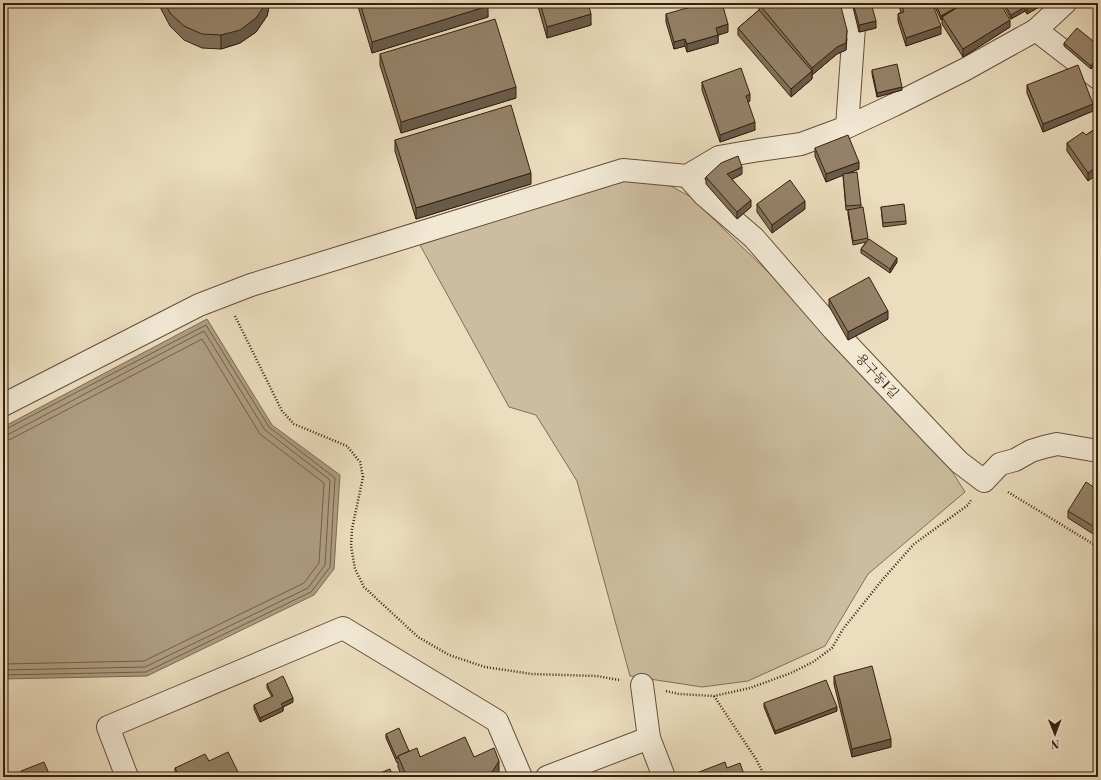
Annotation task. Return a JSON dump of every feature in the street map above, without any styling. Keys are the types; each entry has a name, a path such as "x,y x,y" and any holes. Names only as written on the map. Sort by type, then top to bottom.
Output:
{"street":[{"path":"847,3 854,27 847,128"},
{"path":"3,405 199,305 251,285 623,170 687,176 719,157 801,144 847,128 964,70 1036,30 1065,3"},
{"path":"1036,30 1098,78"},
{"name":"용구동1길","path":"687,176 704,196 754,238 833,329 935,438 959,462 984,481"},
{"path":"984,481 1000,464 1015,460 1031,451 1044,447 1056,444 1098,451"},
{"path":"127,777 108,727 343,628 496,721 521,777"},
{"path":"642,685 649,738 664,777"},
{"path":"548,777 649,738"}],"path":[{"path":"225,296 282,411 294,424 347,446 360,462 363,477 352,529 351,546 355,569 364,587 418,637 449,655 485,668 532,674 598,676 679,694 714,696 750,688 791,673 813,662 832,648 843,629 883,579 914,544 968,505 975,490 984,481 1014,495 1098,547"},
{"path":"714,696 756,759 765,777"}],"shaded area":[{"path":"643,171 691,197 770,274 901,418 948,465 965,492 868,574 825,646 748,681 702,687 630,676 577,481 536,415 509,407 420,245"}],"water":[{"path":"207,319 272,425 340,475 334,569 314,595 147,676 3,679 3,427"}],"building":[{"path":"165,3 266,3 256,18 240,30 221,35 202,34 184,26 170,13"},
{"path":"360,3 487,3 488,6 372,42"},
{"path":"540,3 588,3 591,14 547,27"},
{"path":"705,3 722,3 728,24 716,28 718,35 687,44 685,39 674,42 666,14"},
{"path":"787,3 789,6 793,3 840,3 847,30 846,43 837,47 812,68 759,4"},
{"path":"853,3 871,3 876,21 859,25"},
{"path":"901,3 932,3 941,26 906,38 898,14 904,12"},
{"path":"935,3 952,3 955,8 941,16"},
{"path":"965,3 1000,3 1010,20 963,49 942,17"},
{"path":"1004,3 1023,3 1025,7 1011,15"},
{"path":"759,10 812,71 791,89 738,28"},
{"path":"495,19 516,87 401,122 380,54"},
{"path":"1077,28 1098,45 1098,57 1091,66 1064,43"},
{"path":"897,64 902,87 877,93 872,70"},
{"path":"1078,65 1093,104 1043,124 1027,85"},
{"path":"741,68 750,94 746,96 755,122 720,135 702,82"},
{"path":"511,105 531,173 416,208 395,140"},
{"path":"1098,127 1098,166 1088,173 1067,143 1083,132 1086,135"},
{"path":"848,135 859,162 826,174 815,148"},
{"path":"738,156 742,167 727,174 751,200 737,212 706,177 721,163"},
{"path":"857,172 861,205 846,206 843,174"},
{"path":"790,180 805,201 772,225 757,204"},
{"path":"904,204 906,221 883,223 881,207"},
{"path":"863,207 868,238 853,241 848,210"},
{"path":"869,239 897,258 890,269 861,249"},
{"path":"869,277 888,311 848,332 829,299"},
{"path":"1086,482 1098,490 1098,529 1068,511"},
{"path":"872,666 891,739 852,749 834,676"},
{"path":"283,676 293,698 281,704 283,707 260,718 254,705 273,696 267,684"},
{"path":"826,680 837,707 775,731 764,703"},
{"path":"399,728 409,751 398,756 397,759 386,734"},
{"path":"465,737 474,757 494,748 499,761 492,772 481,777 407,777 398,756 417,748 420,757"},
{"path":"228,752 239,774 232,777 180,777 175,768 205,754 209,761"},
{"path":"44,762 50,776 23,777 21,771"},
{"path":"725,762 727,768 740,763 745,777 695,777 694,774"},
{"path":"390,769 393,777 370,777"}]}
